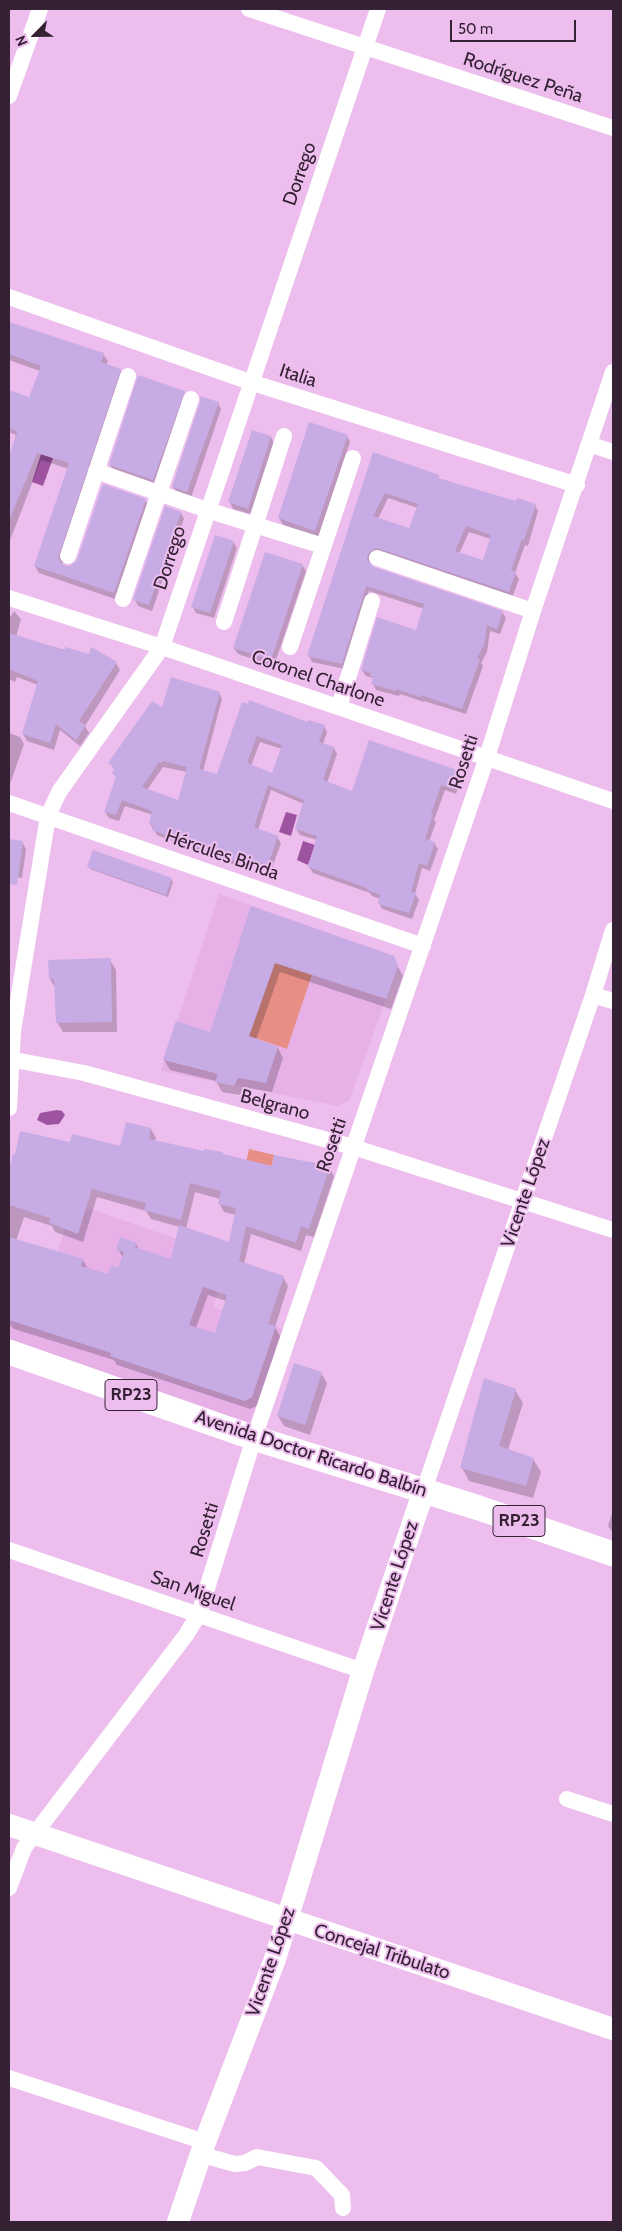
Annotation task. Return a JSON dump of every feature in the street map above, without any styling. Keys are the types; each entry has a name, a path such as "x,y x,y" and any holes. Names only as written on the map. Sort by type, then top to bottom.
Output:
{"main road":[{"name":"Avenida Doctor Ricardo Balbín","path":"9,1352 254,1438 424,1490 613,1554"}],"street":[{"path":"9,96 40,9"},
{"name":"Rodríguez Peña","path":"249,9 613,128"},
{"name":"Dorrego","path":"9,1108 10,1059 13,1031 48,816 59,792 162,647 250,382 378,9"},
{"name":"Italia","path":"9,297 250,382 577,485"},
{"name":"Rosetti","path":"9,1888 24,1848 186,1635 199,1614 254,1438 487,757 533,611 577,485 613,372"},
{"path":"68,556 128,376"},
{"path":"123,599 191,399"},
{"path":"224,622 284,436"},
{"path":"589,444 613,452"},
{"path":"290,647 353,458"},
{"path":"96,471 207,510 323,546"},
{"path":"377,558 533,611"},
{"name":"Coronel Charlone","path":"9,598 162,647 613,801"},
{"path":"339,707 372,601"},
{"name":"Hércules Binda","path":"9,803 423,946"},
{"name":"Vicente López","path":"178,2222 203,2148 271,1968 364,1671 613,930"},
{"path":"593,994 613,1001"},
{"name":"Belgrano","path":"10,1059 84,1073 353,1147 613,1230"},
{"name":"San Miguel","path":"9,1550 364,1671"},
{"path":"567,1799 613,1814"},
{"name":"Concejal Tribulato","path":"9,1825 613,2029"},
{"path":"9,2078 203,2148 235,2164 245,2163 257,2158 316,2168 342,2195 343,2208"}],"shaded area":[{"path":"41,454 53,458 43,486 32,482"},
{"path":"286,812 297,815 291,836 279,832"},
{"path":"303,841 315,845 308,865 297,860"},
{"path":"219,894 394,956 398,966 349,1101 338,1106 161,1071"},
{"path":"275,963 312,975 287,1049 249,1036"},
{"path":"62,1111 65,1115 59,1124 47,1125 37,1120 40,1113"},
{"path":"249,1149 274,1155 261,1212 237,1205"},
{"path":"73,1203 200,1247 221,1282 213,1307 290,1331 254,1438 9,1352 9,1264 26,1269 34,1244 57,1254"}],"building":[{"path":"9,322 104,353 101,362 121,369 58,558 65,566 70,566 77,560 103,484 146,499 114,593 34,566 69,463 37,453 9,521 9,456 17,434 16,431 9,428 9,390 29,397 41,366 9,354"},
{"path":"138,375 185,391 153,480 109,465"},
{"path":"200,396 219,402 187,492 172,487 200,402"},
{"path":"309,422 348,435 315,531 278,518"},
{"path":"252,430 271,436 248,509 228,502"},
{"path":"373,452 439,475 439,478 516,501 517,498 536,504 524,540 522,539 511,570 516,572 509,592 380,549 375,548 368,554 367,560 374,567 503,611 497,629 487,625 484,645 477,658 480,659 462,709 421,695 420,697 397,689 396,691 371,684 373,677 370,676 371,673 361,670 377,617 416,630 424,604 366,586 342,664 307,656","holes":["385,493 418,504 409,528 373,516","466,526 491,535 483,560 455,551"]},
{"path":"165,506 181,512 149,605 133,600"},
{"path":"215,535 234,541 210,613 191,607"},
{"path":"265,552 303,564 271,660 233,648"},
{"path":"9,633 64,650 65,647 89,654 91,647 117,662 79,721 86,725 76,740 56,724 50,743 22,734 38,681 9,669"},
{"path":"171,677 220,692 199,769 217,774 242,702 248,704 249,700 307,722 308,720 325,725 319,742 334,747 323,780 352,791 369,740 460,771 453,789 441,785 425,839 435,842 427,866 419,863 411,892 416,893 409,913 378,904 380,895 367,890 367,888 308,867 317,836 295,829 304,800 268,785 254,827 278,836 268,865 244,858 242,864 152,830 153,826 149,824 152,811 122,800 116,815 104,812 116,777 112,773 115,768 108,763 152,701 162,707","holes":["257,736 282,745 272,773 247,763","163,761 187,767 178,800 142,787 159,762 162,763"]},
{"path":"9,839 23,841 17,885 9,884"},
{"path":"93,850 172,878 166,895 87,867"},
{"path":"251,906 394,956 398,966 386,999 275,963 249,1036 278,1047 266,1083 238,1078 234,1086 215,1082 218,1074 163,1060 176,1021 210,1032"},
{"path":"111,958 112,1022 56,1023 54,979 49,979 48,960"},
{"path":"126,1122 151,1128 149,1139 204,1151 204,1149 223,1152 223,1154 272,1166 274,1155 330,1166 309,1229 301,1226 296,1243 246,1226 239,1261 284,1276 268,1324 276,1326 252,1397 245,1401 110,1356 111,1353 9,1320 9,1237 84,1259 81,1266 108,1274 111,1266 118,1268 124,1252 116,1249 120,1237 137,1243 135,1247 171,1259 179,1225 229,1242 236,1208 218,1204 221,1191 190,1183 181,1220 144,1210 146,1203 92,1189 78,1234 49,1223 50,1218 9,1205 9,1171 20,1131 70,1142 72,1134 120,1146","holes":["203,1287 227,1295 215,1333 189,1325"]},
{"path":"294,1363 322,1372 305,1425 277,1416"},
{"path":"484,1378 516,1389 499,1446 534,1458 526,1486 460,1468"}]}
